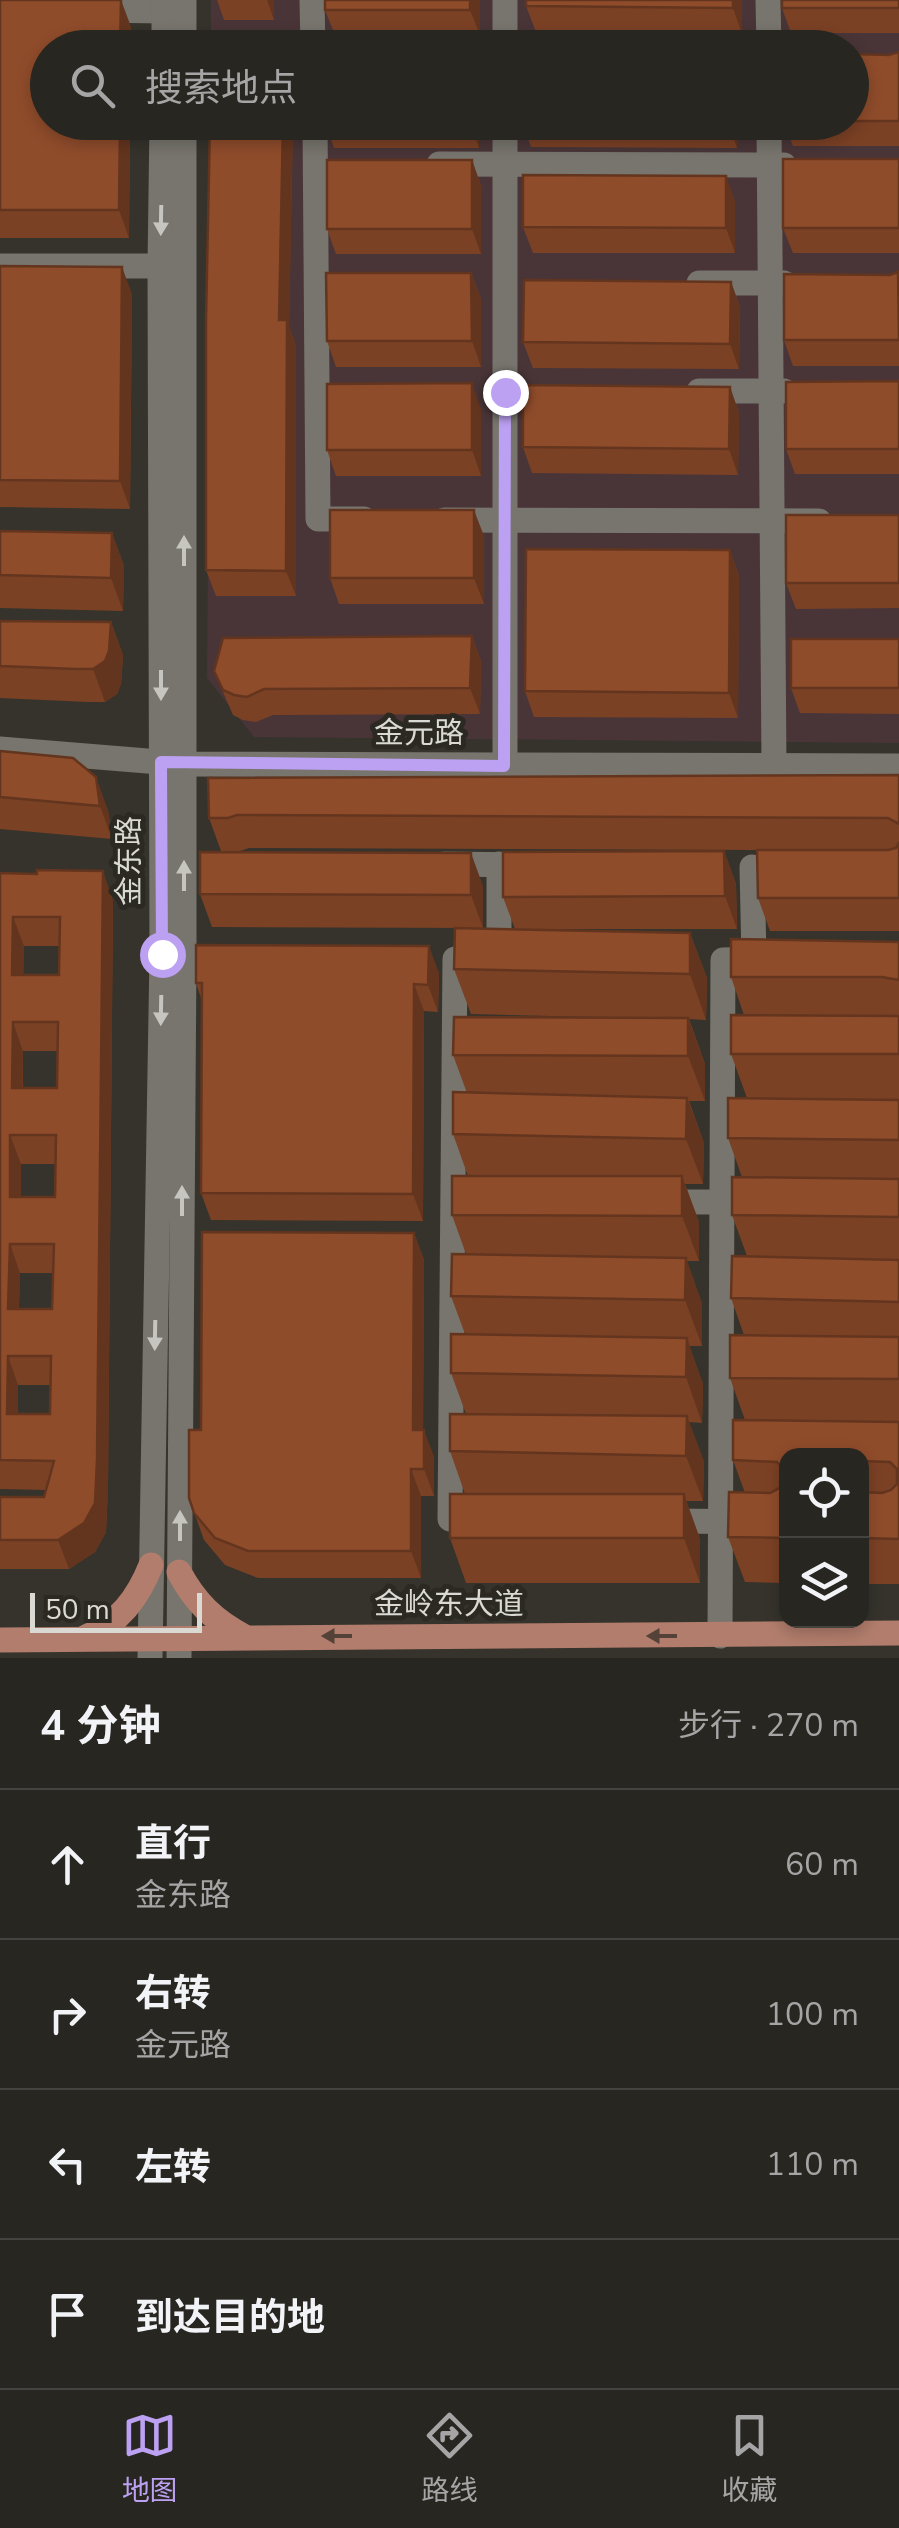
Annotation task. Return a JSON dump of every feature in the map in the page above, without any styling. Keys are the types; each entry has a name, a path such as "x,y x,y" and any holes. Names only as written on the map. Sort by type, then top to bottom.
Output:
{"main road":[{"path":"82,1639 122,1613 151,1566"},
{"path":"179,1572 211,1616 244,1637"},
{"name":"金岭东大道","path":"0,1640 82,1639 179,1648 244,1637 899,1634"}],"street":[{"path":"312,0 313,30"},
{"path":"505,0 505,30"},
{"path":"768,0 768,30"},
{"path":"73,10 171,4"},
{"path":"167,30 171,4"},
{"path":"171,4 179,30"},
{"name":"金东路","path":"162,140 160,266 172,763 193,956 179,1648"},
{"name":"金东路","path":"150,1648 162,954 172,763 184,140"},
{"path":"320,140 326,164 326,393 318,519 845,520"},
{"path":"504,766 505,140"},
{"path":"769,140 772,520 782,648 774,766"},
{"path":"410,164 806,165"},
{"path":"0,266 160,266"},
{"path":"676,283 807,284"},
{"path":"676,391 808,391"},
{"name":"金元路","path":"0,748 172,763 899,766"},
{"path":"422,864 558,865"},
{"path":"489,1519 450,1519 459,1443 464,1037 445,959 509,960 499,864"},
{"path":"720,1636 722,1040 713,960 763,959 751,867"},
{"path":"626,1202 761,1202"},
{"path":"643,1521 779,1522"}],"shaded area":[{"path":"211,0 899,0 899,743 254,737 207,678 211,140 869,140 869,30 211,30"}],"building":[{"path":"0,0 121,0 120,30 30,30 30,140 120,140 119,210 0,210"},
{"path":"325,0 470,0 470,10 325,10"},
{"path":"526,0 733,0 733,8 526,6"},
{"path":"782,0 899,0 899,8 782,8"},
{"path":"899,52 899,121 869,121 869,54"},
{"path":"210,140 283,140 279,320 287,320 286,571 206,570"},
{"path":"783,159 899,159 899,228 783,228"},
{"path":"327,160 472,160 472,229 327,229"},
{"path":"523,175 726,176 726,228 523,227"},
{"path":"0,266 122,267 120,481 0,480"},
{"path":"898,272 899,340 784,340 784,274"},
{"path":"326,273 471,273 472,341 327,341"},
{"path":"524,280 731,282 730,344 523,342"},
{"path":"899,381 899,449 786,449 786,382"},
{"path":"472,383 472,450 327,450 327,384"},
{"path":"523,385 730,387 729,449 523,447"},
{"path":"330,510 474,510 474,578 330,578"},
{"path":"786,515 899,515 899,583 786,583"},
{"path":"0,531 112,533 111,578 0,575"},
{"path":"526,549 730,550 729,693 525,691"},
{"path":"0,621 111,622 109,651 105,661 93,669 0,666"},
{"path":"472,636 470,688 264,689 247,697 223,690 214,671 223,638"},
{"path":"791,639 899,639 899,688 791,688"},
{"path":"0,751 73,758 96,777 100,806 0,797"},
{"path":"899,775 899,824 888,818 209,818 208,778"},
{"path":"899,842 899,898 758,898 757,850 888,850 896,848"},
{"path":"724,851 725,896 503,897 503,852"},
{"path":"200,852 471,853 471,895 200,894"},
{"path":"37,870 103,871 95,1503 84,1523 58,1540 0,1540 0,1497 44,1497 54,1461 0,1460 0,873 37,874","holes":["13,917 60,917 59,975 12,975","13,1022 58,1022 57,1088 12,1088","10,1135 56,1135 55,1197 10,1197","10,1244 54,1244 52,1309 8,1309","8,1356 51,1356 50,1414 7,1414"]},
{"path":"455,928 690,933 690,974 454,969"},
{"path":"731,939 899,942 899,980 731,977"},
{"path":"196,945 429,946 428,985 414,984 413,1194 201,1193 202,983 196,983"},
{"path":"731,1015 899,1016 899,1054 731,1054"},
{"path":"454,1017 688,1018 688,1056 453,1055"},
{"path":"453,1092 687,1098 686,1139 453,1134"},
{"path":"728,1098 899,1100 899,1140 728,1138"},
{"path":"452,1176 682,1176 682,1216 452,1215"},
{"path":"732,1177 899,1179 899,1217 732,1215"},
{"path":"202,1232 414,1233 413,1430 424,1430 424,1469 411,1469 411,1551 248,1551 215,1538 194,1513 189,1498 189,1430 201,1430"},
{"path":"452,1254 686,1258 685,1300 451,1296"},
{"path":"732,1256 899,1260 899,1302 731,1298"},
{"path":"451,1334 687,1338 686,1377 451,1373"},
{"path":"730,1335 899,1337 899,1379 730,1378"},
{"path":"450,1414 687,1416 686,1456 450,1451"},
{"path":"733,1420 899,1422 899,1539 869,1538 869,1492 891,1490 897,1484 897,1469 890,1462 869,1461 869,1448 779,1448 779,1464 733,1460"},
{"path":"779,1488 779,1538 728,1537 729,1492 770,1493"},
{"path":"450,1494 684,1494 684,1538 450,1538"}],"route":[{"path":"162,954 161,762 504,766 505,392"}]}
